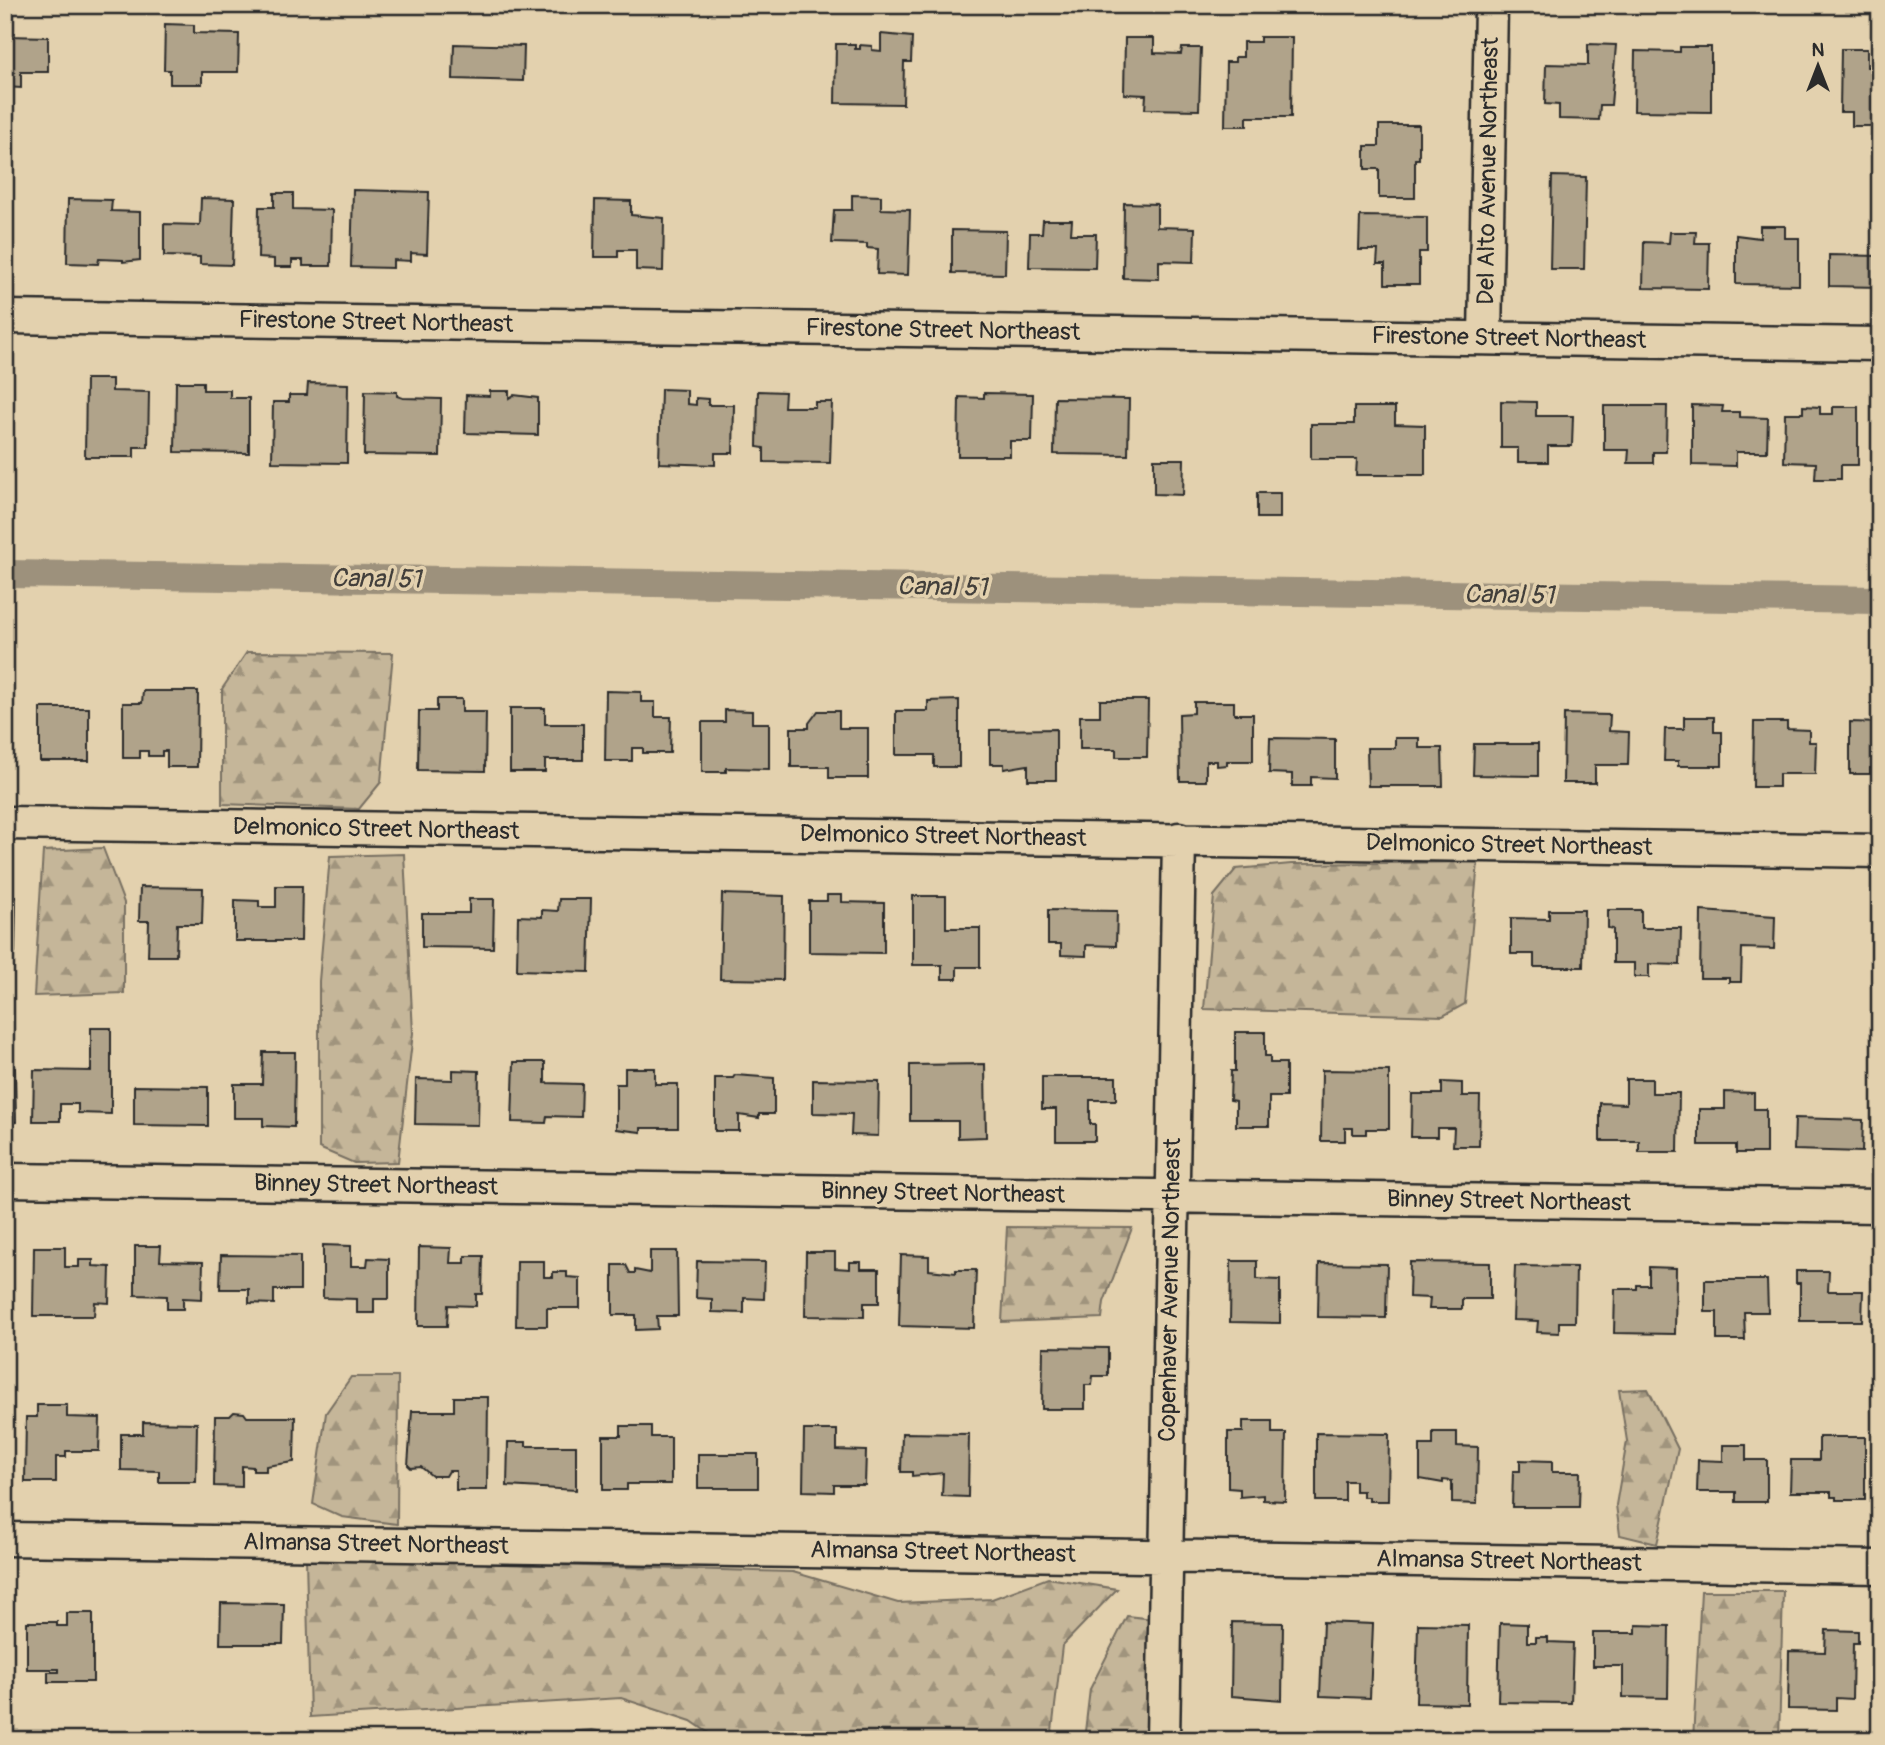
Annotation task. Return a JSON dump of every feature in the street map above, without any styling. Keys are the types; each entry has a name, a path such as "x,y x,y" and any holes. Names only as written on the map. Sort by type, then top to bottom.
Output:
{"street":[{"name":"Del Alto Avenue Northeast","path":"1485,337 1491,5"},
{"name":"Firestone Street Northeast","path":"5,317 1880,344"},
{"name":"Delmonico Street Northeast","path":"5,823 1880,851"},
{"name":"Copenhaver Avenue Northeast","path":"1163,1740 1179,839"},
{"name":"Binney Street Northeast","path":"5,1180 1880,1206"},
{"name":"Almansa Street Northeast","path":"5,1539 1880,1567"}],"green space":[{"path":"247,652 393,653 381,782 359,809 222,804 222,689"},
{"path":"103,848 124,903 124,993 34,996 43,851"},
{"path":"404,854 413,1033 398,1162 354,1163 319,1148 319,981 330,856"},
{"path":"1478,862 1465,1004 1443,1016 1204,1009 1214,896 1236,869 1291,864"},
{"path":"1007,1227 1132,1228 1104,1302 1102,1318 1002,1322"},
{"path":"351,1377 398,1377 397,1524 342,1517 313,1504 326,1413"},
{"path":"1648,1389 1678,1449 1657,1544 1620,1535 1616,1505 1627,1441 1619,1390"},
{"path":"306,1558 793,1572 898,1603 992,1599 1048,1578 1117,1589 1062,1646 1051,1740 719,1740 691,1721 621,1698 310,1717"},
{"path":"1701,1591 1783,1591 1779,1740 1693,1740"},
{"path":"1127,1616 1153,1619 1155,1740 1084,1740 1090,1689"}],"building":[{"path":"165,24 194,25 194,33 239,34 238,72 202,72 202,84 170,84 170,70 164,70"},
{"path":"5,31 8,31 8,36 48,37 48,72 21,72 21,88 5,87"},
{"path":"881,34 912,37 911,62 904,62 903,104 835,103 836,44 855,44 855,49 860,49 860,45 872,46 872,50 881,51"},
{"path":"1260,37 1292,37 1291,117 1247,117 1247,126 1225,126 1226,62 1235,62 1235,57 1243,57 1243,42 1260,42"},
{"path":"1125,38 1154,38 1154,53 1181,54 1182,48 1201,48 1199,110 1145,109 1146,95 1124,94"},
{"path":"454,44 524,46 523,81 453,79"},
{"path":"1588,44 1616,45 1611,105 1600,105 1599,120 1559,119 1559,105 1545,104 1546,64 1588,65"},
{"path":"1680,47 1711,47 1711,112 1634,111 1635,51 1680,52"},
{"path":"1841,49 1867,49 1867,67 1880,67 1879,126 1852,126 1852,112 1840,112"},
{"path":"1379,125 1419,125 1419,159 1415,159 1415,198 1379,198 1379,169 1365,169 1365,146 1379,146"},
{"path":"1552,176 1586,177 1584,269 1550,269"},
{"path":"353,190 429,192 427,254 411,253 411,261 393,260 393,268 351,267"},
{"path":"274,193 293,193 293,209 332,210 331,266 303,266 303,260 292,260 292,267 274,267 274,259 258,258 259,207 274,207"},
{"path":"852,195 881,196 881,209 910,210 908,275 877,274 878,249 867,248 867,244 832,243 834,210 852,210"},
{"path":"201,198 234,199 232,265 200,264 200,257 164,256 164,224 200,225"},
{"path":"68,199 112,200 111,211 140,212 140,260 123,262 99,259 98,264 67,263"},
{"path":"595,200 631,201 631,215 664,218 663,271 636,270 636,250 618,250 618,257 594,257"},
{"path":"1124,203 1157,204 1157,227 1195,228 1194,262 1159,261 1159,279 1123,278"},
{"path":"1360,216 1427,217 1427,252 1419,252 1419,284 1385,284 1385,264 1377,264 1378,250 1359,250"},
{"path":"1043,220 1072,220 1071,234 1096,234 1095,268 1029,267 1030,233 1042,233"},
{"path":"1760,226 1785,226 1785,238 1799,238 1799,285 1736,284 1736,235 1760,238"},
{"path":"952,230 1006,231 1005,274 952,273"},
{"path":"1670,232 1696,232 1695,243 1709,243 1708,289 1643,288 1644,242 1669,243"},
{"path":"1829,255 1880,256 1880,287 1829,286"},
{"path":"86,379 112,379 112,391 149,392 148,447 134,447 134,457 85,457"},
{"path":"176,382 203,382 203,390 230,390 230,398 249,398 249,453 175,452"},
{"path":"308,383 348,384 347,463 272,462 273,402 289,402 289,395 307,395"},
{"path":"661,389 687,390 687,404 696,405 696,398 708,399 708,405 734,405 733,453 715,453 715,465 659,463"},
{"path":"365,391 397,392 397,396 403,398 441,399 440,456 364,455"},
{"path":"490,391 509,391 509,398 514,395 538,398 538,435 465,433 466,395 490,396"},
{"path":"758,391 785,392 784,407 815,407 815,402 832,402 830,463 764,462 764,448 757,447"},
{"path":"984,393 1033,394 1032,441 1010,441 1010,456 958,456 959,397 984,398"},
{"path":"1055,398 1129,399 1128,455 1054,454"},
{"path":"1501,401 1536,402 1536,416 1573,416 1572,446 1548,446 1548,462 1518,462 1518,448 1501,448"},
{"path":"1692,405 1723,406 1722,412 1739,412 1739,417 1768,418 1767,452 1736,452 1736,466 1692,465"},
{"path":"1604,406 1667,406 1666,452 1653,452 1653,463 1628,463 1629,450 1604,450"},
{"path":"1803,406 1820,407 1820,414 1833,414 1833,407 1858,407 1858,465 1841,465 1841,479 1815,479 1816,463 1784,462 1785,413 1803,413"},
{"path":"1354,407 1395,407 1395,424 1425,425 1425,475 1356,475 1357,459 1311,459 1311,424 1354,424"},
{"path":"1154,459 1184,459 1183,495 1154,494"},
{"path":"1257,493 1280,493 1280,518 1257,518"},
{"path":"143,691 198,691 197,767 167,767 167,751 162,751 162,756 148,756 148,751 140,751 140,758 123,758 123,703 142,703"},
{"path":"606,691 641,692 641,702 655,702 655,717 671,717 670,753 643,753 643,748 632,748 632,761 605,761"},
{"path":"437,699 462,699 462,712 486,712 485,771 418,770 419,711 437,711"},
{"path":"959,700 959,767 934,767 934,755 896,755 896,711 928,711 928,701"},
{"path":"1100,700 1148,700 1147,757 1116,757 1116,749 1080,749 1080,716 1100,716"},
{"path":"1194,702 1234,702 1234,714 1253,714 1253,761 1227,761 1227,765 1217,766 1217,761 1206,761 1206,781 1180,781 1179,714 1194,713"},
{"path":"5,704 11,704 10,754 5,753"},
{"path":"40,708 89,708 89,761 40,761"},
{"path":"510,708 545,708 545,724 583,724 583,760 545,760 545,772 510,772"},
{"path":"725,710 752,711 752,723 769,723 769,769 726,768 726,772 702,772 702,722 725,722"},
{"path":"818,711 839,711 839,728 868,728 868,778 829,778 829,767 791,767 791,728 809,728 809,723"},
{"path":"1564,714 1610,715 1609,731 1629,732 1628,765 1595,765 1595,783 1563,783"},
{"path":"1684,717 1714,717 1714,732 1722,732 1722,766 1678,766 1678,761 1664,761 1665,729 1684,729"},
{"path":"1754,722 1787,722 1787,729 1809,730 1809,742 1816,742 1815,774 1779,774 1779,787 1753,787"},
{"path":"1850,722 1880,723 1880,768 1870,768 1870,774 1850,774"},
{"path":"1056,729 1056,780 1028,780 1028,765 1004,769 1004,764 990,764 990,730"},
{"path":"1270,738 1335,739 1335,778 1311,777 1311,786 1292,786 1292,774 1269,773"},
{"path":"1395,738 1419,738 1419,748 1442,748 1443,786 1368,786 1367,748 1395,748"},
{"path":"1474,744 1538,744 1538,776 1473,775"},
{"path":"276,886 302,886 301,941 235,941 235,900 259,901 259,907 276,907"},
{"path":"140,887 203,888 202,924 177,924 176,956 148,956 149,921 139,921"},
{"path":"722,894 784,896 783,980 720,979"},
{"path":"827,895 842,895 842,902 884,903 884,953 809,952 809,901 827,901"},
{"path":"913,896 946,896 946,928 980,928 980,967 957,967 957,979 942,979 942,965 913,965"},
{"path":"5,897 16,897 15,952 5,952"},
{"path":"469,899 494,899 493,948 422,947 422,913 469,913"},
{"path":"559,899 591,899 589,972 517,970 518,916 542,917 542,910 558,911"},
{"path":"1048,910 1117,911 1116,946 1086,945 1086,956 1061,955 1061,944 1048,944"},
{"path":"1549,910 1584,910 1583,967 1534,967 1534,954 1511,954 1511,918 1549,919"},
{"path":"1608,910 1641,910 1641,928 1681,928 1680,965 1649,964 1649,977 1634,977 1634,963 1613,963 1613,929 1608,928"},
{"path":"1701,911 1775,916 1774,949 1742,948 1741,982 1729,982 1729,978 1700,978"},
{"path":"91,1028 111,1028 111,1114 78,1113 78,1104 60,1104 60,1121 33,1121 34,1070 91,1071"},
{"path":"1235,1032 1265,1032 1265,1056 1270,1056 1270,1063 1286,1063 1286,1097 1269,1097 1269,1126 1236,1126 1236,1101 1230,1100 1231,1071 1235,1071"},
{"path":"263,1052 295,1052 294,1127 263,1126 263,1118 234,1118 234,1084 262,1084"},
{"path":"514,1062 545,1062 545,1083 582,1084 581,1117 547,1116 546,1123 512,1122"},
{"path":"985,1064 986,1137 958,1138 958,1121 910,1121 910,1065"},
{"path":"5,1068 15,1068 16,1122 5,1122"},
{"path":"625,1068 655,1068 655,1084 678,1084 678,1128 641,1128 641,1132 616,1129 616,1084 625,1084"},
{"path":"453,1070 479,1071 478,1125 415,1124 416,1079 453,1080"},
{"path":"1322,1070 1389,1071 1389,1129 1366,1129 1366,1134 1353,1134 1353,1128 1345,1128 1345,1141 1321,1141"},
{"path":"735,1075 774,1078 774,1114 759,1114 759,1118 739,1115 739,1131 715,1131 715,1078 733,1078"},
{"path":"1042,1077 1116,1077 1116,1100 1090,1100 1090,1124 1095,1124 1095,1141 1056,1141 1056,1109 1042,1109"},
{"path":"1626,1079 1652,1079 1652,1093 1679,1093 1678,1152 1639,1152 1639,1141 1600,1141 1600,1103 1626,1104"},
{"path":"813,1080 879,1081 878,1136 851,1135 852,1114 813,1113"},
{"path":"1442,1082 1462,1083 1462,1096 1480,1096 1479,1146 1453,1146 1454,1128 1437,1128 1437,1137 1411,1137 1412,1094 1442,1094"},
{"path":"134,1086 208,1087 208,1126 134,1125"},
{"path":"1725,1092 1754,1093 1754,1109 1766,1109 1766,1153 1736,1153 1736,1145 1699,1145 1699,1109 1725,1109"},
{"path":"1795,1118 1863,1120 1862,1152 1794,1150"},
{"path":"323,1245 351,1246 351,1266 367,1266 368,1258 389,1259 389,1299 374,1299 374,1313 357,1313 357,1299 323,1298"},
{"path":"135,1246 161,1246 160,1261 203,1262 202,1299 183,1298 183,1309 167,1309 167,1296 135,1295"},
{"path":"34,1247 65,1247 65,1267 79,1267 79,1260 93,1260 93,1266 110,1267 109,1303 95,1302 94,1316 33,1316"},
{"path":"419,1247 451,1248 450,1263 465,1263 465,1256 483,1256 482,1294 476,1294 476,1306 448,1305 447,1326 418,1326"},
{"path":"650,1251 677,1251 678,1316 657,1316 658,1329 636,1330 636,1315 613,1315 613,1265 626,1265 630,1273 635,1273 635,1270 650,1273"},
{"path":"806,1252 835,1252 835,1268 850,1269 850,1262 861,1262 861,1269 879,1269 879,1303 864,1303 864,1317 805,1316"},
{"path":"221,1255 300,1256 300,1290 274,1290 274,1304 249,1303 249,1289 220,1289"},
{"path":"901,1255 929,1256 929,1270 956,1273 956,1270 976,1270 974,1328 899,1326"},
{"path":"517,1261 544,1261 544,1277 553,1277 553,1272 567,1272 567,1277 580,1278 580,1308 547,1308 547,1326 516,1326"},
{"path":"697,1261 765,1262 764,1299 744,1298 744,1313 712,1312 712,1299 696,1298"},
{"path":"1231,1261 1257,1261 1257,1279 1280,1280 1280,1323 1230,1322"},
{"path":"1410,1262 1490,1263 1490,1299 1462,1299 1462,1309 1429,1309 1430,1298 1409,1297"},
{"path":"1319,1263 1387,1264 1386,1318 1318,1317"},
{"path":"1515,1266 1576,1267 1575,1322 1559,1322 1559,1333 1537,1332 1538,1321 1513,1320"},
{"path":"1649,1267 1676,1268 1675,1334 1614,1333 1615,1289 1637,1289 1637,1285 1649,1285"},
{"path":"1796,1271 1829,1271 1828,1291 1863,1291 1862,1321 1800,1321 1800,1283 1796,1283"},
{"path":"1705,1280 1767,1280 1768,1312 1744,1312 1745,1340 1717,1340 1717,1312 1705,1312"},
{"path":"1043,1347 1108,1348 1108,1376 1093,1376 1092,1385 1085,1385 1085,1409 1042,1409"},
{"path":"454,1397 488,1397 487,1490 456,1490 456,1471 449,1471 446,1476 432,1476 421,1467 411,1468 408,1465 412,1411 454,1411"},
{"path":"37,1405 67,1405 67,1417 100,1418 99,1451 66,1451 66,1457 56,1457 56,1482 25,1482 26,1417 37,1417"},
{"path":"234,1412 244,1413 247,1417 295,1417 294,1462 266,1466 266,1471 253,1471 253,1467 242,1466 242,1487 214,1486 215,1416 230,1416"},
{"path":"1243,1421 1272,1421 1272,1433 1286,1433 1285,1501 1263,1500 1263,1495 1240,1497 1240,1489 1228,1488 1228,1432 1243,1432"},
{"path":"143,1422 197,1423 196,1482 159,1482 159,1471 121,1470 121,1434 143,1434"},
{"path":"621,1426 651,1426 651,1437 671,1437 671,1484 627,1484 627,1490 603,1490 603,1436 621,1436"},
{"path":"804,1430 837,1430 837,1450 866,1451 865,1485 834,1485 834,1492 803,1491"},
{"path":"1433,1432 1457,1432 1457,1446 1478,1447 1477,1504 1452,1503 1452,1481 1443,1480 1443,1483 1420,1479 1420,1445 1433,1445"},
{"path":"902,1433 969,1434 968,1497 942,1496 943,1473 912,1476 912,1472 901,1472"},
{"path":"1316,1433 1389,1434 1388,1501 1369,1501 1369,1497 1363,1497 1363,1491 1355,1491 1355,1481 1345,1481 1345,1501 1316,1501"},
{"path":"1819,1437 1865,1437 1865,1500 1836,1500 1836,1497 1831,1497 1831,1492 1790,1492 1791,1460 1819,1460"},
{"path":"508,1442 526,1442 526,1446 576,1446 576,1490 507,1486"},
{"path":"1723,1445 1746,1445 1746,1460 1767,1460 1767,1502 1736,1502 1736,1492 1697,1492 1698,1460 1723,1461"},
{"path":"698,1454 758,1454 758,1488 698,1488"},
{"path":"1520,1460 1552,1461 1552,1472 1580,1472 1579,1507 1512,1507 1513,1471 1520,1471"},
{"path":"221,1603 284,1604 283,1644 220,1644"},
{"path":"67,1613 93,1613 93,1682 48,1682 48,1672 59,1672 59,1669 27,1669 27,1622 57,1622 57,1626 67,1626"},
{"path":"1232,1622 1283,1623 1282,1700 1231,1696"},
{"path":"1323,1622 1373,1624 1370,1698 1320,1696"},
{"path":"1500,1623 1527,1624 1527,1642 1536,1642 1536,1637 1548,1637 1548,1642 1573,1643 1571,1703 1498,1702"},
{"path":"1418,1624 1468,1625 1467,1704 1416,1703"},
{"path":"1636,1625 1669,1626 1668,1698 1623,1697 1623,1666 1593,1666 1593,1633 1636,1633"},
{"path":"1826,1630 1858,1631 1858,1643 1853,1643 1852,1699 1836,1698 1836,1710 1788,1709 1789,1651 1825,1652"}],"waterway":[{"name":"Canal 51","path":"5,574 1880,600"},
{"path":"502,1740 592,1733 628,1740"}]}
